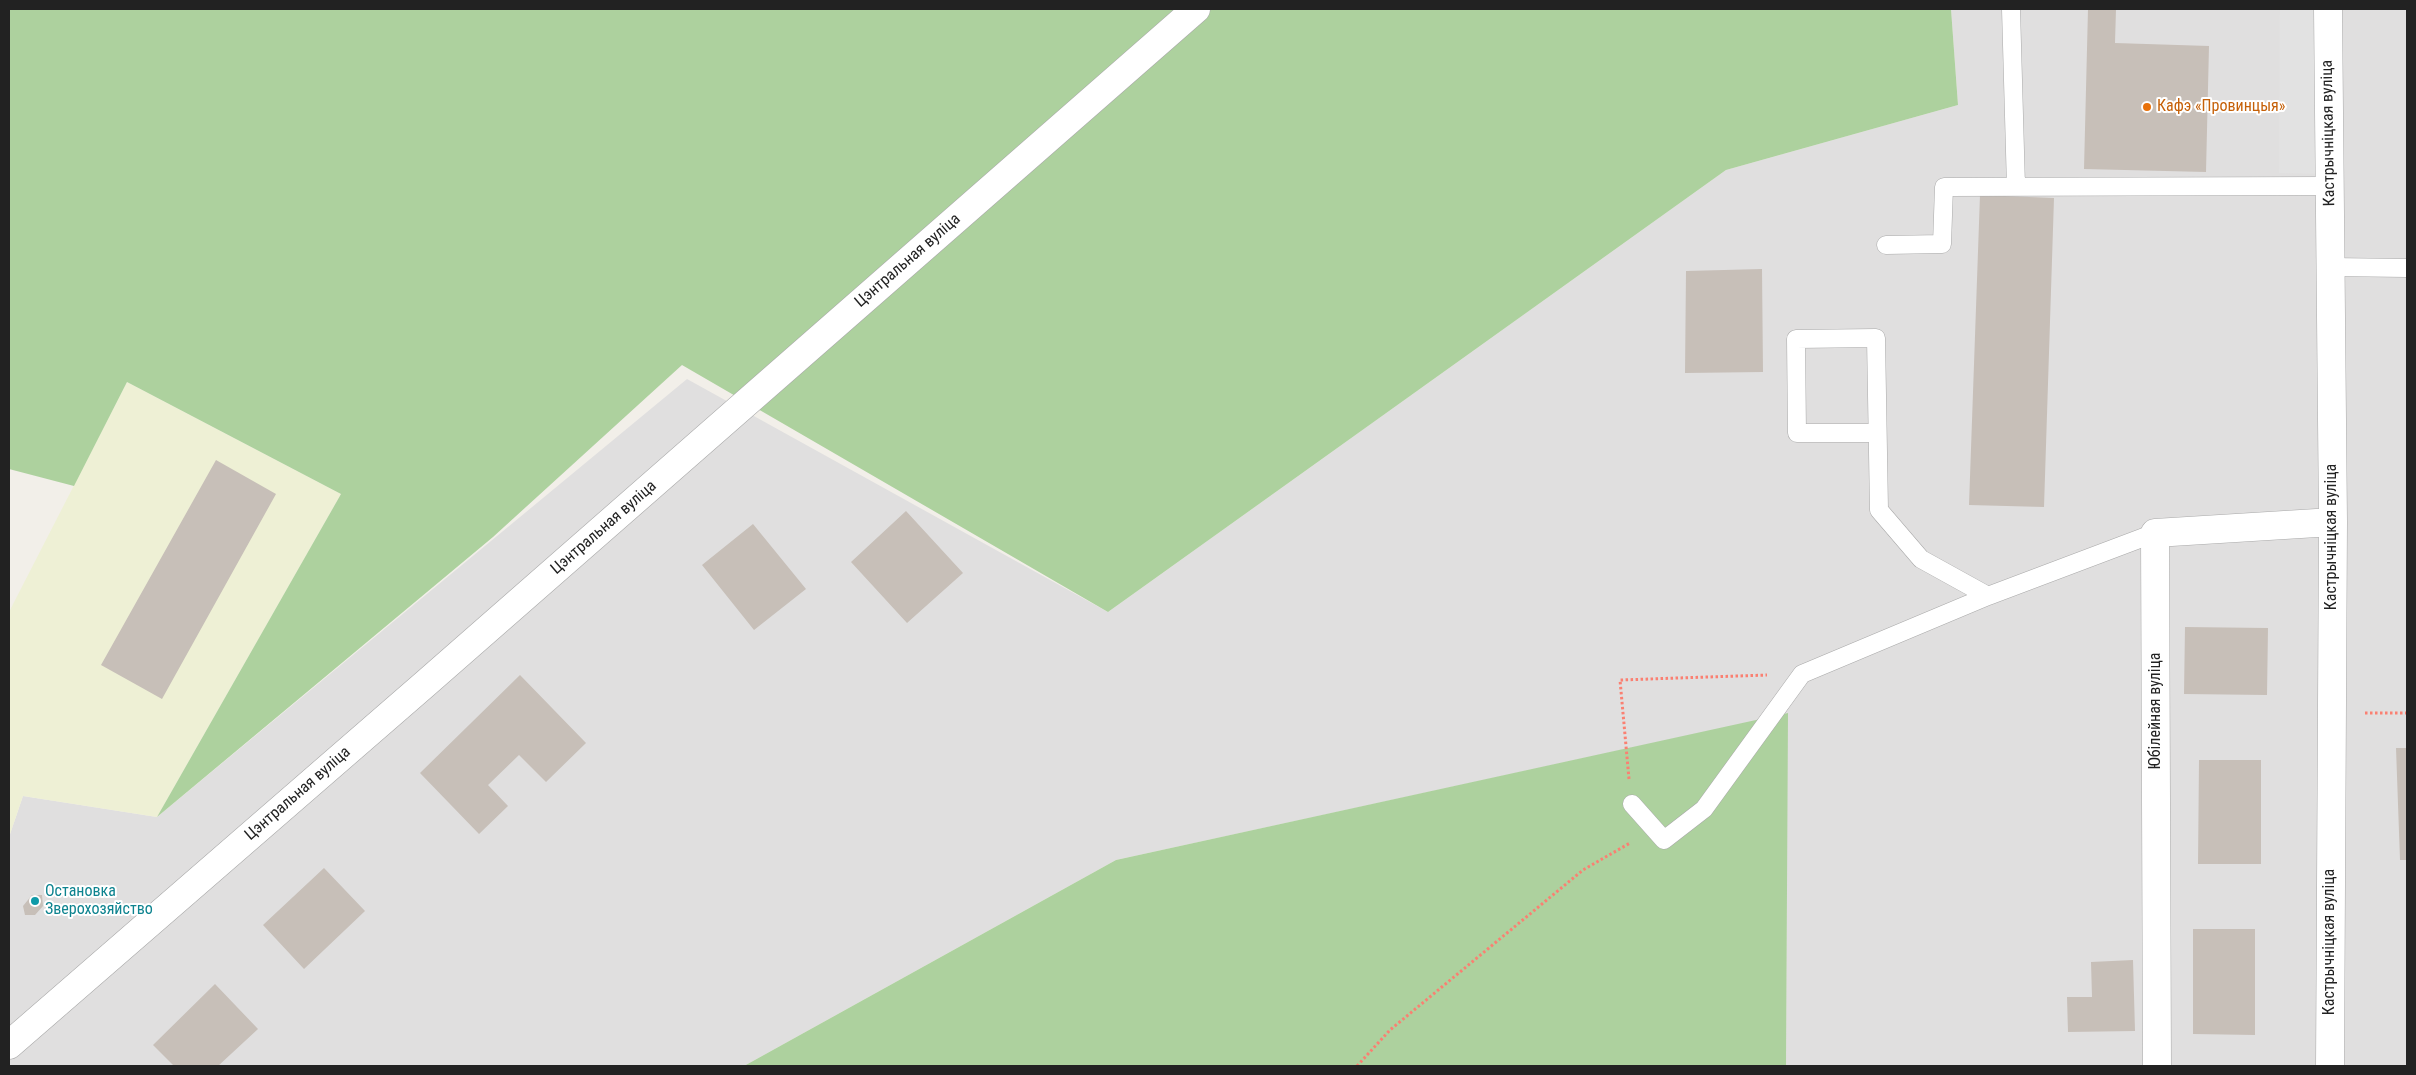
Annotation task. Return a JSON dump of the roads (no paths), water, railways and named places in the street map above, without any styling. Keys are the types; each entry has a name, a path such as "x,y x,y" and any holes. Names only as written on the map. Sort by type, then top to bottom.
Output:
{"street":[{"name":"Цэнтральная вуліца","path":"9,1044 425,684 1196,9"},
{"name":"Кастрычніцкая вуліца","path":"2328,9 2333,522 2330,1066"},
{"path":"2155,533 2333,522"},
{"name":"Юбілейная вуліца","path":"2155,533 2157,1066"}],"lane":[{"path":"2011,9 2016,187"},
{"path":"1886,245 1942,244 1944,187 2329,186"},
{"path":"2330,267 2407,268"},
{"path":"1877,432 1797,433 1796,339 1876,338 1879,510 1921,558 1988,596"},
{"path":"1632,804 1664,840 1704,809 1802,674 1988,596 2155,533"}],"place":[{"name":"Кафэ «Провинцыя»","path":"2147,107"},
{"name":"Остановка Зверохозяйство","path":"35,901"}]}
